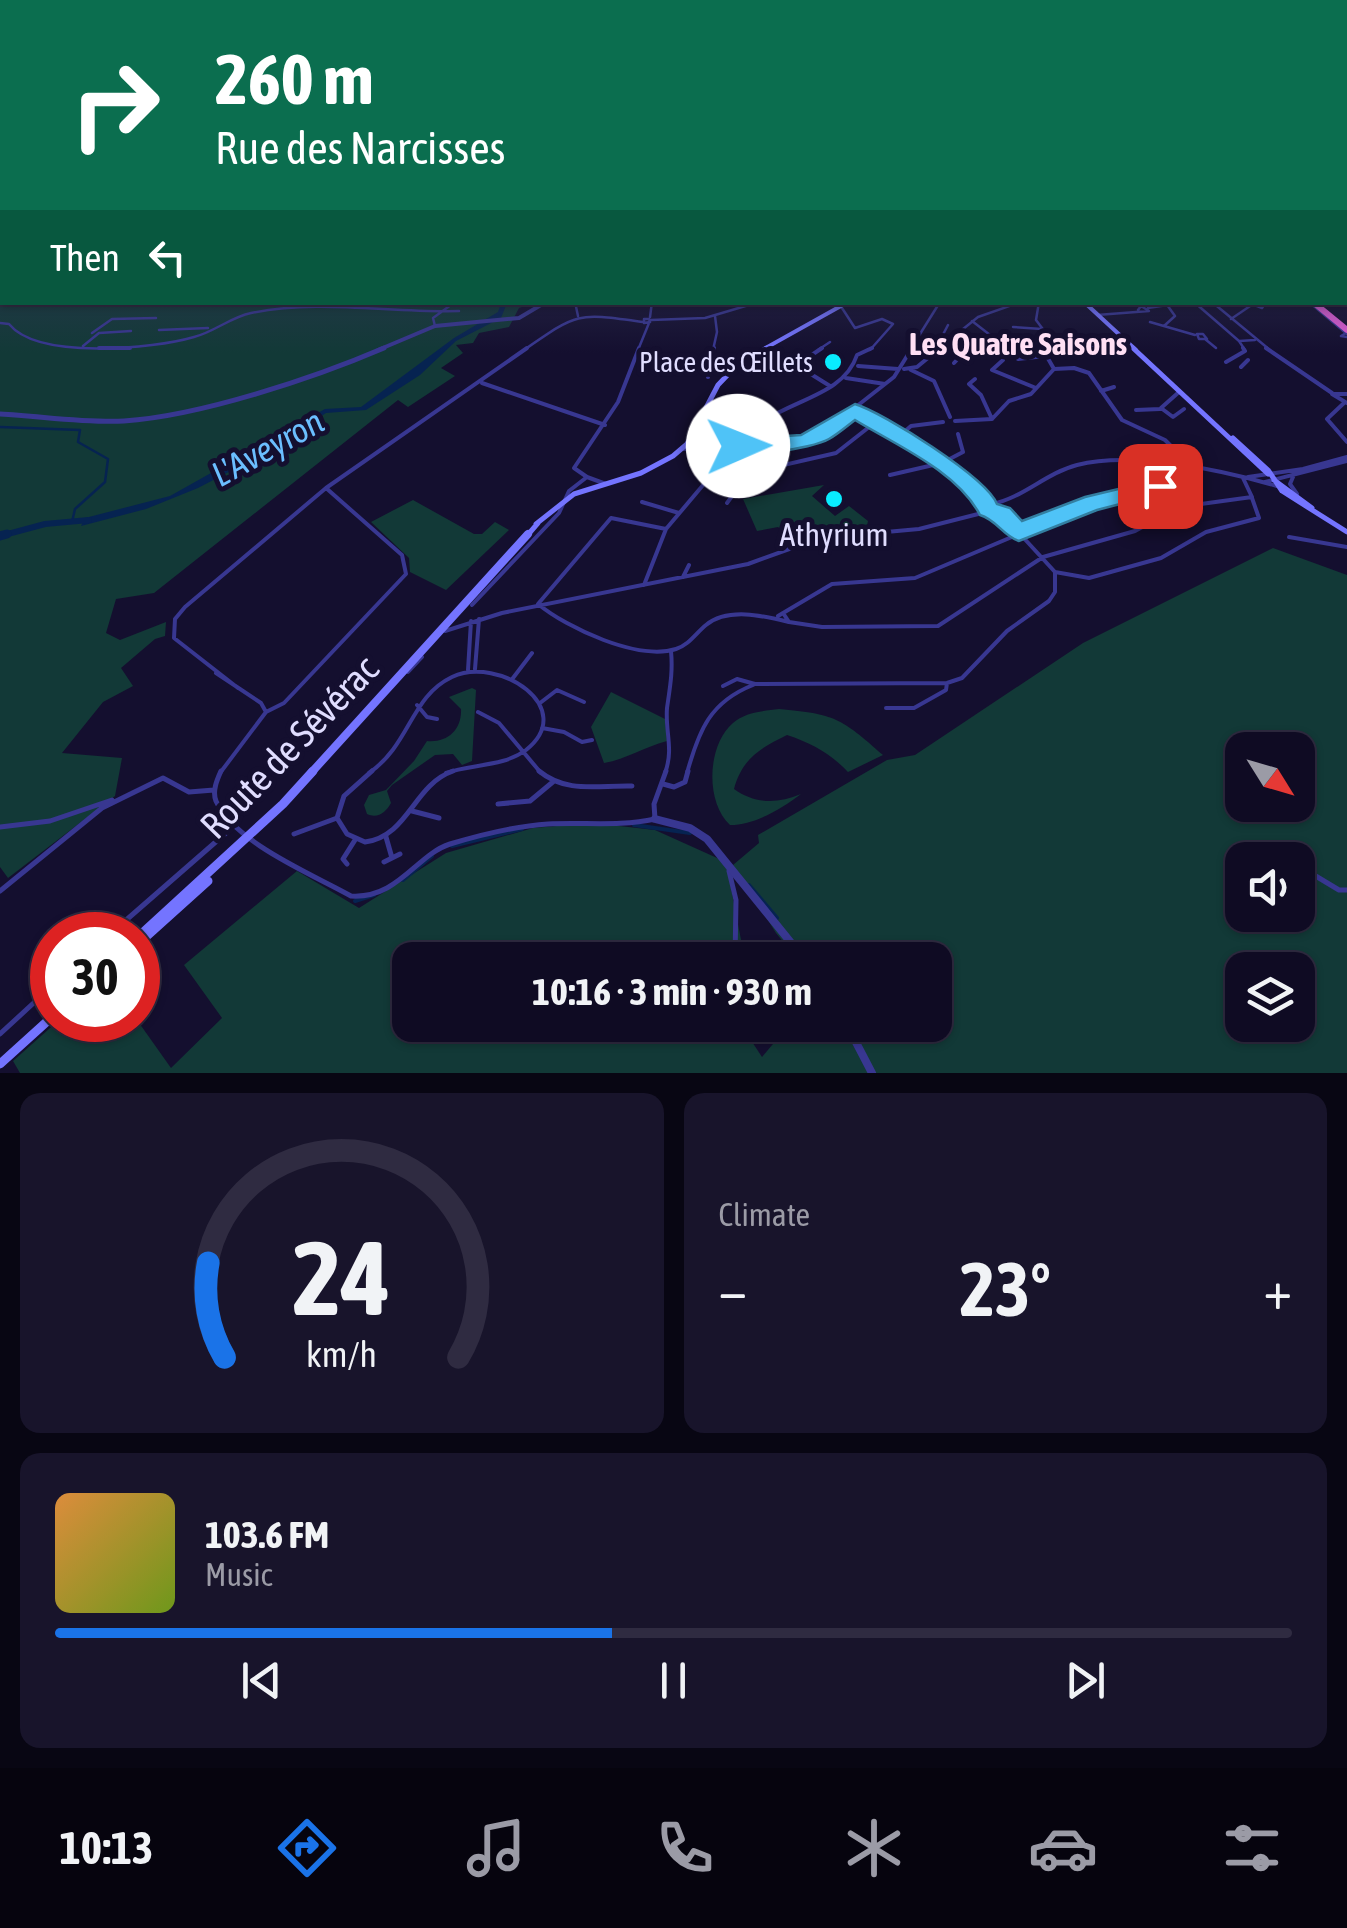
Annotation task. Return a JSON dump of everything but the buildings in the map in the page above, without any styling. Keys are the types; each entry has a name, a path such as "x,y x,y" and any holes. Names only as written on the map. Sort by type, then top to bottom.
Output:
{"highway":[{"path":"1316,305 1347,332"}],"main road":[{"path":"688,443 720,384 754,355 845,305"},
{"path":"1087,305 1259,464 1271,480 1347,532"},
{"name":"Route de Sévérac","path":"160,921 251,838 538,523 567,500 654,467 688,443"},
{"path":"1271,480 1339,528"},
{"name":"Route de Sévérac","path":"251,838 465,607"},
{"path":"0,1064 30,1037"}],"street":[{"path":"259,312 260,305"},
{"path":"435,326 432,320 451,305"},
{"path":"0,414 120,421 160,417 330,371 435,326 528,315 542,305"},
{"path":"576,305 577,313"},
{"path":"606,484 574,468 623,392 651,305"},
{"path":"266,712 261,703 174,638 175,619 326,488 577,313 646,321 715,316 750,305"},
{"path":"644,585 666,530 759,420 846,378 858,355 869,351 893,324 882,319 852,327 845,305"},
{"path":"688,443 787,445 808,440 901,369 938,305"},
{"path":"911,370 972,321 1013,305"},
{"path":"1038,305 1036,320 1048,338 1072,348 1095,347"},
{"path":"1147,310 1163,305"},
{"path":"1162,325 1175,316 1167,305"},
{"path":"1197,305 1239,341 1245,351 1226,362"},
{"path":"1215,305 1255,340 1336,392 1347,394"},
{"path":"1231,319 1250,305"},
{"path":"0,323 9,324 18,335 32,340 82,348 146,348 194,337 239,316 259,312 358,306 459,311"},
{"path":"1098,315 1137,306 1162,325"},
{"path":"708,378 708,360 718,338 715,316"},
{"path":"82,348 97,322 106,318 156,318"},
{"path":"972,321 1003,345"},
{"path":"1150,322 1195,335 1216,348"},
{"path":"934,352 948,324"},
{"path":"159,330 212,328"},
{"path":"1013,328 1042,328"},
{"path":"92,333 131,331"},
{"path":"951,336 983,354"},
{"path":"1048,338 1040,347 1054,368 1082,370 1122,420 1165,440 1196,472"},
{"path":"1239,341 1255,340"},
{"path":"797,365 830,342"},
{"path":"954,363 969,347"},
{"path":"767,348 830,386"},
{"path":"1018,358 1045,356"},
{"path":"1003,360 992,370 1036,388"},
{"path":"857,363 911,370 934,381 950,417"},
{"path":"955,421 992,419 1010,401 1036,388 1054,368"},
{"path":"846,378 889,381"},
{"path":"975,379 968,386 981,395 992,419"},
{"path":"480,382 605,425"},
{"path":"1336,392 1347,386"},
{"path":"1101,391 1114,387"},
{"path":"1136,410 1161,408 1179,392"},
{"path":"1336,392 1337,403 1327,418 1332,428 1347,440"},
{"path":"1337,403 1345,403"},
{"path":"1161,408 1174,418 1184,409"},
{"path":"852,410 942,463 1019,532 1055,572 1089,578 1161,558 1206,532 1260,518 1243,478"},
{"path":"897,438 920,423 944,422"},
{"path":"725,458 749,473 770,470 836,453 873,424"},
{"path":"388,445 415,426"},
{"path":"890,475 942,463 963,452 958,434"},
{"path":"688,443 704,446"},
{"path":"725,458 727,446"},
{"path":"1255,476 1259,464 1284,470 1303,469 1347,459"},
{"path":"397,682 444,632 458,624 748,564 820,538 918,529 992,507 1079,464 1110,461 1271,480 1347,459"},
{"path":"1153,466 1160,486 1179,507"},
{"path":"1271,480 1284,470"},
{"path":"727,503 749,473"},
{"path":"567,500 569,491 587,477"},
{"path":"1293,477 1290,484 1298,496"},
{"path":"1243,478 1271,480"},
{"path":"666,530 611,518 539,601 541,606 549,615 612,642 671,651 716,618 781,614 832,584 914,578 1092,503 1160,486"},
{"path":"738,487 741,498"},
{"path":"326,488 402,555 406,574 284,703 266,712 222,769 214,790 222,811 234,826 356,898 399,882 444,846 470,839 544,824 590,820 638,823 655,819 698,832 712,844 792,942"},
{"path":"781,614 789,622 822,627 938,626 1041,558 1135,531 1179,507 1252,497"},
{"name":"Route de Sévérac","path":"465,607 559,513 567,500"},
{"path":"642,502 680,514"},
{"path":"1289,538 1347,548"},
{"path":"684,578 689,565"},
{"path":"664,784 674,787 685,782 712,710 721,698 755,684 947,684 964,676 1007,630 1049,602 1055,592 1055,572"},
{"path":"465,607 478,618"},
{"path":"465,607 471,620 472,670"},
{"path":"472,670 478,618"},
{"path":"458,624 470,631"},
{"path":"655,819 654,804 672,754 667,710 672,690 671,651"},
{"path":"513,678 532,653"},
{"path":"294,834 337,818 349,785 394,752 417,705 438,683 472,670 513,678 534,692 540,702 542,728 522,755 440,776 386,837 369,842 354,840 337,818"},
{"path":"723,686 737,678 755,684"},
{"path":"886,708 914,708 946,690 947,684"},
{"path":"540,702 557,690 584,702"},
{"path":"417,705 428,717 436,719"},
{"path":"478,712 502,723 522,755 554,781 593,789 632,786"},
{"path":"542,728 564,732 582,742 592,740"},
{"path":"0,826 50,821 164,778 189,792 214,790"},
{"path":"498,804 535,800 554,781"},
{"path":"0,891 116,799"},
{"path":"412,811 439,818"},
{"path":"135,912 234,826"},
{"path":"386,837 392,858"},
{"path":"335,862 345,861 354,840"},
{"path":"384,862 400,854"},
{"path":"729,869 736,900 735,942"},
{"path":"1315,876 1339,890 1347,890"},
{"path":"0,1034 30,1006"},
{"path":"856,1042 872,1073"}],"green space":[{"path":"0,305 528,305 519,308 509,327 479,333 473,343 456,345 463,353 441,368 455,376 408,407 398,400 154,593 116,599 106,633 120,640 166,622 165,636 155,639 121,668 133,686 103,702 62,753 122,758 115,796 8,878 0,867"},
{"path":"824,485 812,496 835,516 849,506 868,521 866,530 806,535 778,527 757,531 743,499"},
{"path":"413,500 474,534 482,534 495,522 509,530 446,590 410,572 409,558 371,522"},
{"path":"1273,548 1347,575 1347,1073 20,1073 13,1061 34,1042 153,1042 171,1068 222,1018 184,965 297,871 359,908 446,853 533,828 593,823 655,830 726,862 741,942 392,942 392,1042 752,1042 762,1057 775,1042 952,1042 952,942 783,942 733,865 759,843 758,835 887,760 915,755 1083,643"},
{"path":"476,690 472,761 462,765 453,754 435,755 392,785 387,791 391,803 384,812 367,814 364,805 369,795 386,790 427,741 452,734 461,709 449,697"},
{"path":"611,692 665,719 667,741 604,763 591,727"},
{"path":"779,709 836,720 883,755 848,772 820,749 787,735 753,756 734,789 766,801 801,794 758,819 730,825 716,802 713,788 718,745 738,719"}],"water":[{"path":"500,305 506,305 501,318 456,341 420,375 366,410 326,413 273,449 198,488 146,509 81,526 85,518 170,496 325,409 361,407 454,338 498,312"}],"waterway":[{"path":"0,427 80,430 78,442 108,459 105,482 75,509 72,522"},
{"name":"L'Aveyron","path":"7,534 0,536 45,524 89,520"},
{"path":"634,825 690,833"},
{"path":"452,846 522,829"},
{"path":"403,880 432,856"},
{"path":"749,885 777,918"},
{"path":"355,901 374,895"}],"place":[{"name":"Place des Œillets","path":"833,362"},
{"name":"Athyrium","path":"834,499"}],"district":[{"name":"Les Quatre Saisons","path":"1018,343"}],"route":[{"path":"738,446 803,442 820,435 852,410 942,463 984,499 988,509 1002,514 1019,532 1092,503 1160,486"}]}
